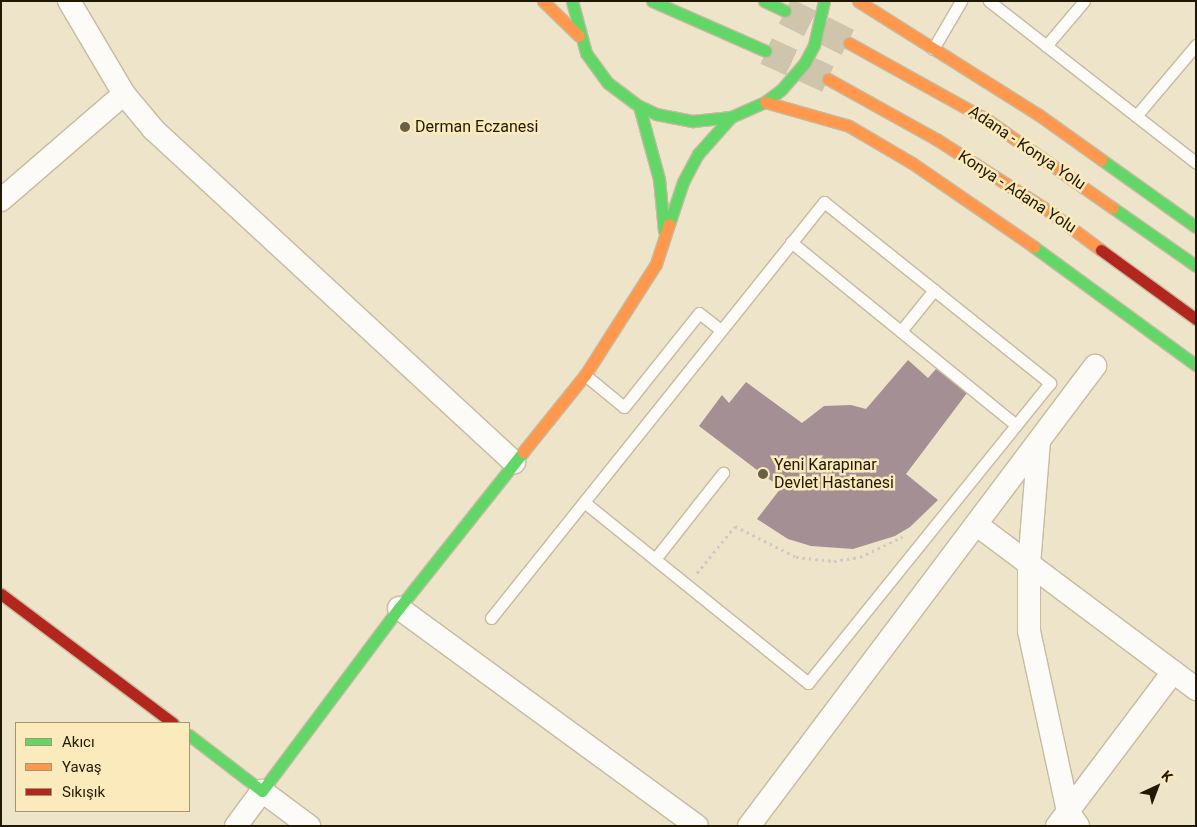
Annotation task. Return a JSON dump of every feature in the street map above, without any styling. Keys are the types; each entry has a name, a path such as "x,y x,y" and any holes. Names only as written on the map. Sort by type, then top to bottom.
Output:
{"main road":[{"path":"543,1 578,36 596,69 623,96 656,114 693,121 731,117 765,102 781,90 805,62 820,27 824,1"},
{"path":"572,1 578,36"},
{"path":"652,1 766,52"},
{"path":"764,1 785,11"},
{"path":"858,1 932,51 1039,115 1196,226"},
{"name":"Adana - Konya Yolu","path":"849,43 989,121 1196,266"},
{"name":"Konya - Adana Yolu","path":"828,80 936,139 1050,212 1196,319"},
{"path":"765,102 849,126 912,163 1001,223 1196,365"},
{"path":"639,106 659,179 664,232"},
{"path":"190,736 262,791 399,608 585,375 649,277 683,182 698,154 731,117"},
{"path":"1,594 172,722"}],"street":[{"path":"69,1 124,94 154,130 514,462"},
{"path":"1,200 124,94"},
{"path":"749,826 1095,366"},
{"path":"1039,441 1030,564 1029,631 1068,821"},
{"path":"977,525 1196,689"},
{"path":"399,608 697,826"},
{"path":"1068,821 1173,672"},
{"path":"236,826 262,791 309,826"}],"lane":[{"path":"932,51 961,1"},
{"path":"989,1 1196,163"},
{"path":"1046,46 1084,1"},
{"path":"1136,116 1196,45"},
{"path":"491,618 824,202 1050,383 808,683 584,502"},
{"path":"792,242 1016,425"},
{"path":"902,331 934,290"},
{"path":"585,375 624,407 699,313 721,330"},
{"path":"654,559 723,473"}],"path":[{"path":"687,585 735,526 796,558 834,561 860,557 908,534 920,544"}],"building":[{"path":"908,360 928,378 936,369 967,393 906,474 938,500 910,527 895,536 853,549 811,546 788,539 757,519 781,488 699,426 722,395 729,403 746,382 802,423 824,406 851,405 866,409"}],"tunnel":[{"path":"785,11 849,43"},
{"path":"766,51 828,79"}],"traffic: fast":[{"path":"572,1 586,53 608,83 639,106 656,114 693,121 731,117 765,102 781,90 805,62 814,45 824,1"},
{"path":"652,1 766,51"},
{"path":"764,1 785,11"},
{"path":"639,106 659,179 664,231"},
{"path":"669,224 683,182 698,154 731,117"},
{"path":"1102,160 1196,227"},
{"path":"1113,208 1196,266"},
{"path":"1034,247 1196,365"},
{"path":"190,736 262,791 399,608 523,452"}],"traffic: slow":[{"path":"543,1 579,36"},
{"path":"858,1 1039,115 1102,160"},
{"path":"849,43 989,121 1113,208"},
{"path":"828,79 936,139 1050,212 1101,250"},
{"path":"765,102 849,126 912,163 1034,247"},
{"path":"523,452 585,375 656,264 669,224"}],"traffic: jam":[{"path":"1101,250 1196,319"},
{"path":"1,594 172,722"}],"place":[{"name":"Derman Eczanesi","path":"405,127"},
{"name":"Yeni Karapınar Devlet Hastanesi","path":"763,474"}]}
